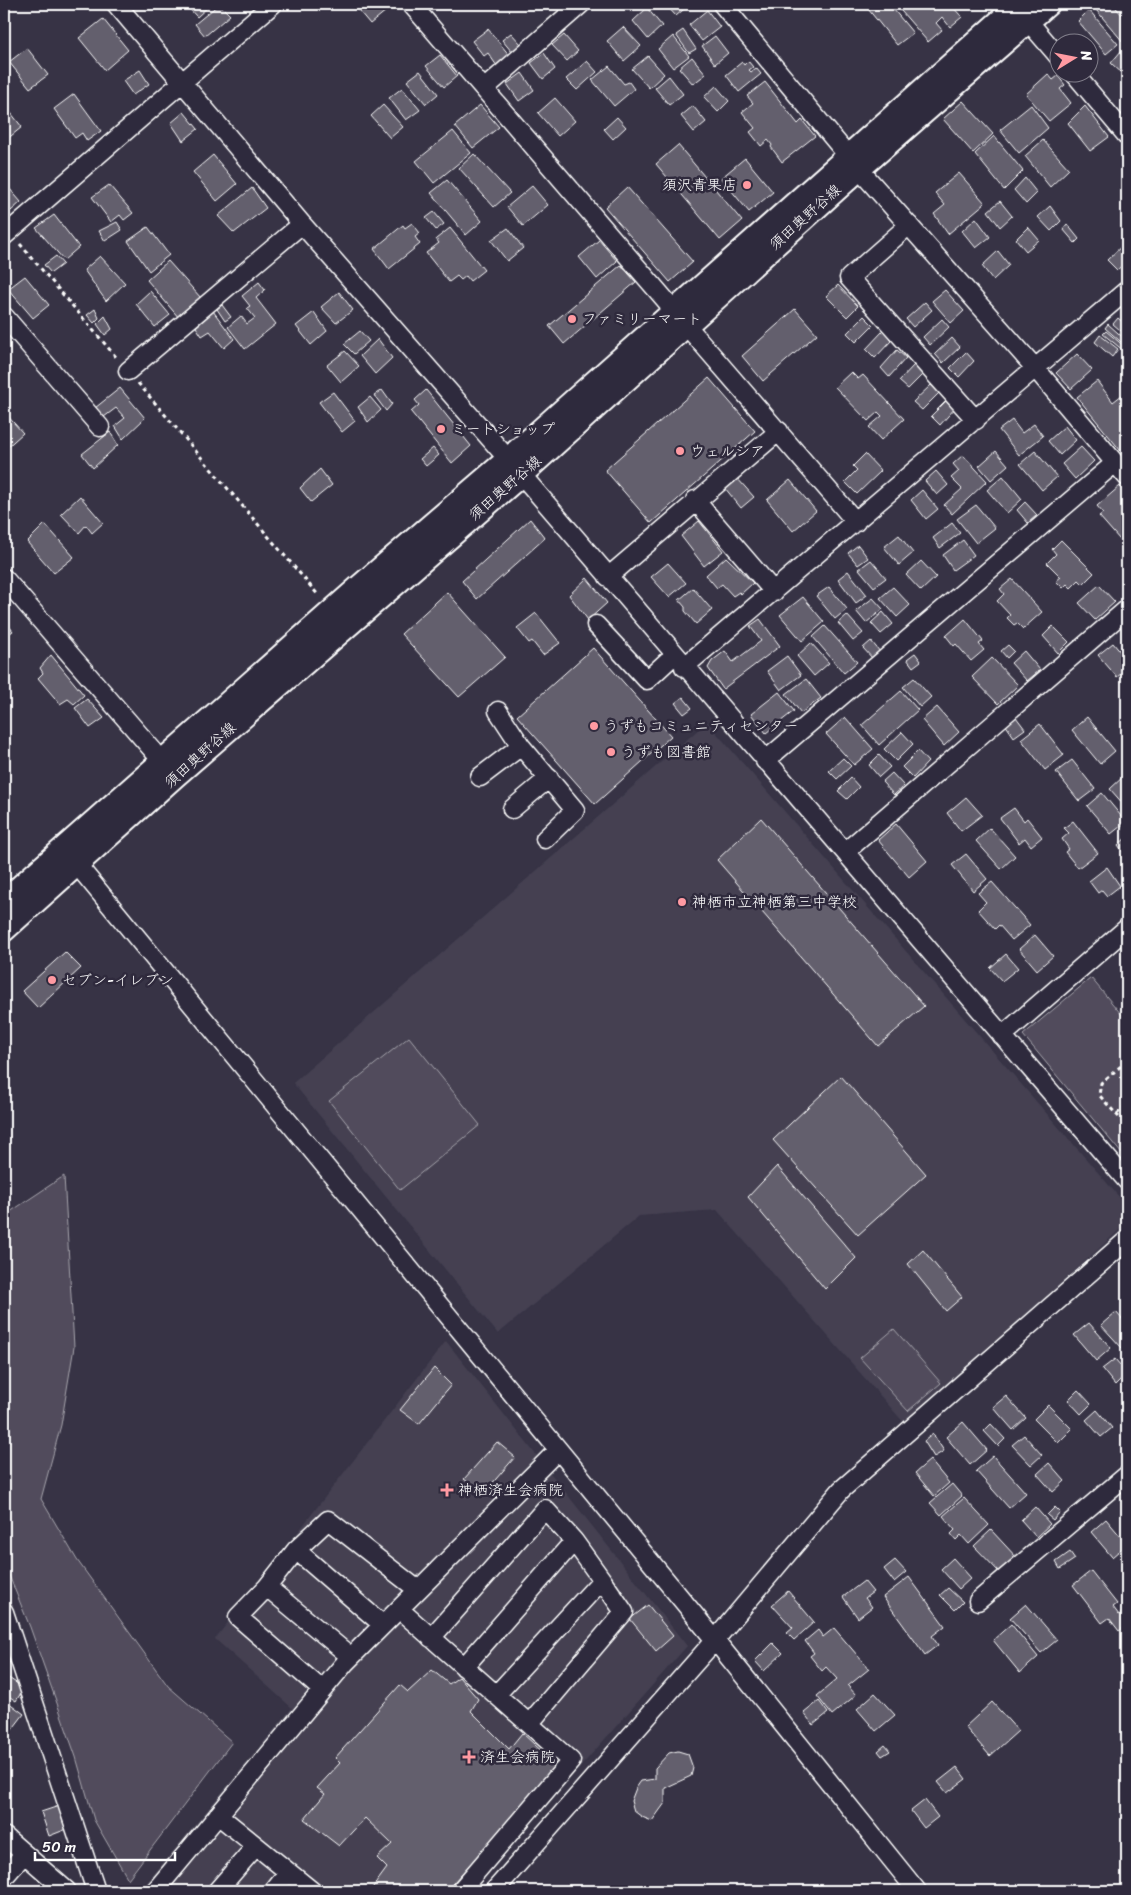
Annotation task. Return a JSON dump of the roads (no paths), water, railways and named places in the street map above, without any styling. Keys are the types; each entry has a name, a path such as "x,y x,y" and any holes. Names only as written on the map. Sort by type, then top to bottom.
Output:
{"main road":[{"name":"須田奥野谷線","path":"4,930 71,857 168,768 515,467 853,162 1020,8 1048,4"},
{"name":"須田奥野谷線","path":"4,901 71,857"}],"street":[{"path":"116,4 184,82 302,224 515,467 679,661 1127,1181"},
{"path":"6,233 274,4"},
{"path":"411,4 856,522"},
{"path":"484,88 581,4"},
{"path":"722,4 853,162 1036,369 1127,477"},
{"path":"1020,8 1048,43"},
{"path":"1081,82 1127,136"},
{"path":"128,370 302,224"},
{"path":"909,225 849,278 976,420"},
{"path":"596,625 646,680 679,661 774,592 1127,290"},
{"path":"4,316 100,427"},
{"path":"608,577 695,500 779,431"},
{"path":"765,761 1115,463"},
{"path":"695,500 774,592"},
{"path":"4,578 168,768"},
{"path":"844,852 1127,608"},
{"path":"498,711 521,746 575,810 545,839"},
{"path":"480,777 521,746"},
{"path":"512,810 548,778"},
{"path":"71,857 715,1640 917,1891"},
{"path":"1002,1036 1127,928"},
{"path":"494,1891 715,1640 841,1490 1127,1240"},
{"path":"155,1891 351,1657 558,1450"},
{"path":"978,1602 1127,1475"},
{"path":"431,1638 545,1509 574,1541 624,1612 529,1724"},
{"path":"322,1690 238,1617 267,1587 296,1550 328,1520 418,1590"},
{"path":"464,1667 574,1541"},
{"path":"296,1550 383,1625"},
{"path":"496,1695 602,1580"},
{"path":"267,1587 351,1657"},
{"path":"399,1609 571,1761 460,1891"},
{"path":"4,1612 96,1891"},
{"path":"218,1815 312,1891"},
{"path":"4,1836 66,1891"},
{"path":"216,1891 256,1846"},
{"path":"4,1877 24,1854"},
{"path":"273,1891 288,1872"}],"place":[{"name":"須沢青果店","path":"747,185"},
{"name":"ファミリーマート","path":"572,319"},
{"name":"ミートショップ","path":"441,429"},
{"name":"ウェルシア","path":"680,451"},
{"name":"うずもコミュニティセンター","path":"594,726"},
{"name":"うずも図書館","path":"611,752"},
{"name":"神栖市立神栖第三中学校","path":"682,902"},
{"name":"セブン-イレブン","path":"52,980"},
{"name":"神栖済生会病院","path":"447,1490"},
{"name":"済生会病院","path":"469,1757"}]}
